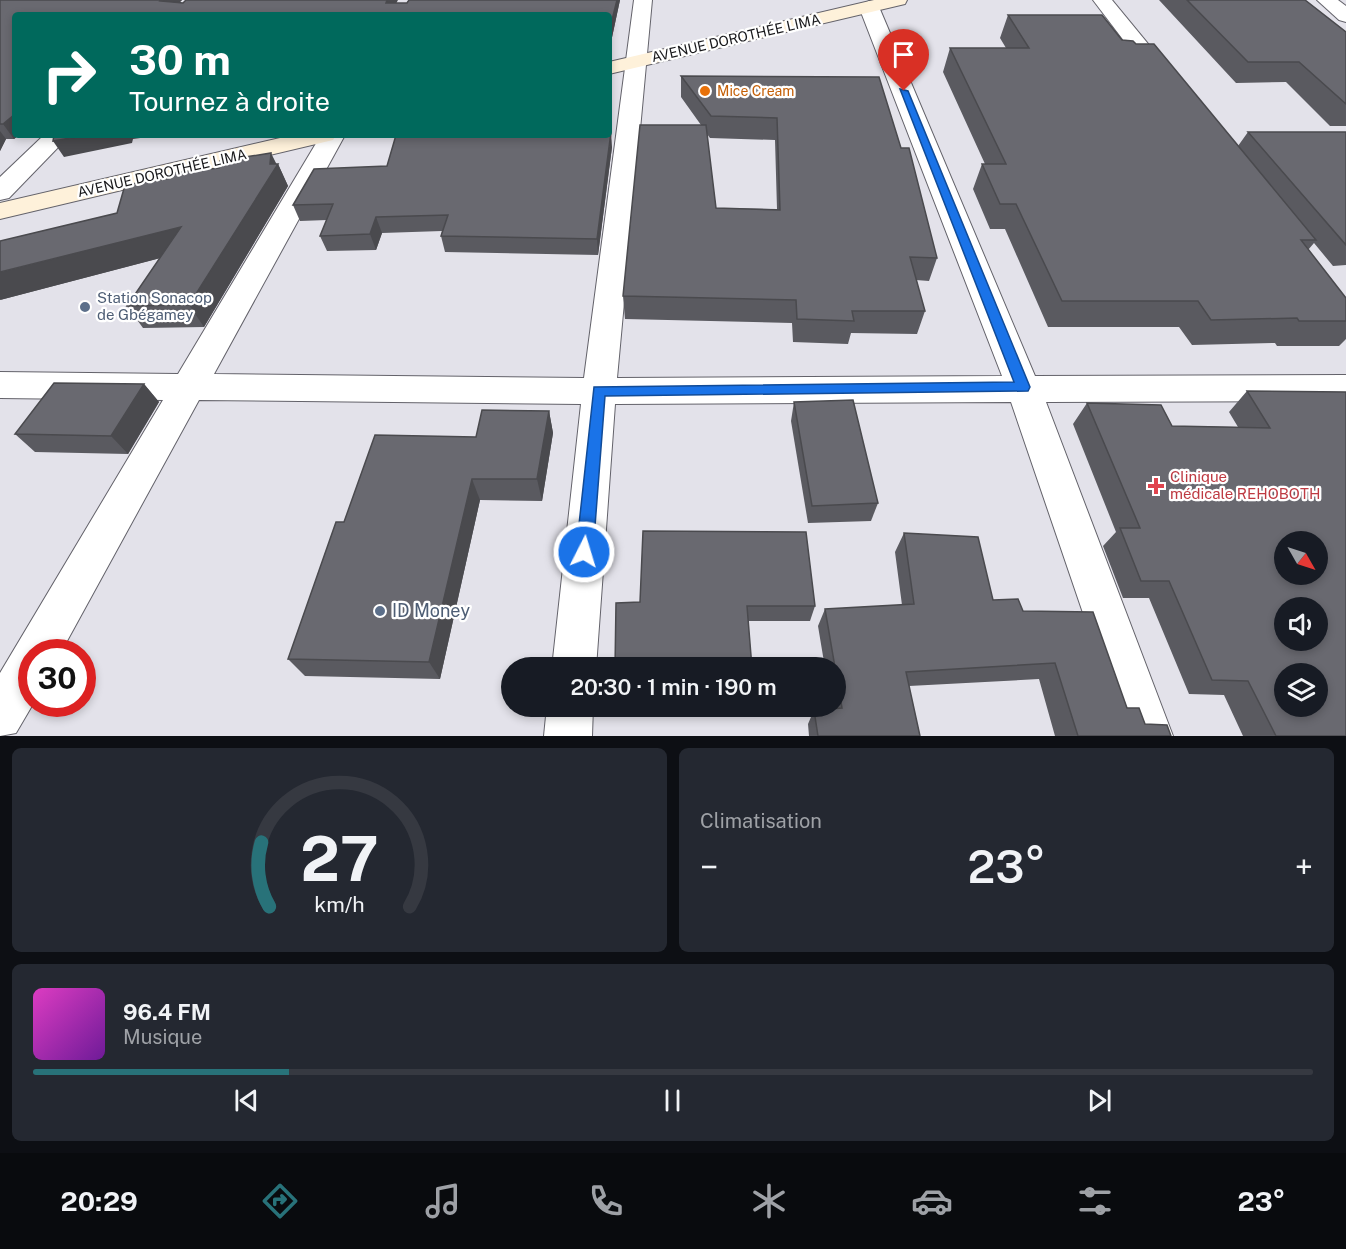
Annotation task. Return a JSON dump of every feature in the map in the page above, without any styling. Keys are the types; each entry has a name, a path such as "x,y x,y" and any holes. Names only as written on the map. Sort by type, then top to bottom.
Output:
{"main road":[{"name":"AVENUE DOROTHÉE LIMA","path":"624,64 884,3"},
{"name":"AVENUE DOROTHÉE LIMA","path":"0,211 311,138"}],"street":[{"path":"575,657 599,391 624,64 643,0"},
{"path":"1102,0 1176,93"},
{"path":"1326,0 1346,16"},
{"path":"884,3 1149,736"},
{"path":"0,192 55,138"},
{"path":"44,639 331,138"},
{"path":"0,385 599,391 1023,387 1346,388"},
{"path":"0,717 18,686"},
{"path":"568,736 569,717"}],"building":[{"path":"0,0 161,0 183,3 186,0 387,0 386,3 407,3 409,0 617,0 612,20 612,12 12,12 12,116 0,124"},
{"path":"1187,0 1305,0 1346,32 1346,104 1299,62 1248,62"},
{"path":"1008,15 1102,15 1122,40 1133,41 1136,44 1154,44 1316,240 1301,240 1346,298 1346,321 1299,321 1297,318 1211,320 1198,301 1062,301 1016,204 1000,204 982,164 1006,164 950,48 1029,48"},
{"path":"681,76 879,77 901,148 909,148 937,258 910,257 925,311 852,311 854,321 797,319 796,300 623,296 640,125 706,125 716,208 780,210 777,118 711,116"},
{"path":"1248,132 1346,132 1346,245"},
{"path":"54,138 70,138 53,141"},
{"path":"395,138 610,138 597,239 441,236 448,215 376,217 370,234 320,236 333,204 293,205 314,169 387,166"},
{"path":"271,153 270,164 278,164 189,305 127,306 181,227 0,272 0,241 117,213 125,185 171,178 172,173 219,168 220,161"},
{"path":"54,383 144,384 111,436 15,434"},
{"path":"1247,391 1346,392 1346,736 1276,736 1248,681 1212,680 1169,581 1141,581 1120,528 1140,528 1087,403 1161,405 1172,426 1270,428"},
{"path":"853,400 878,503 812,506 794,402"},
{"path":"482,410 549,411 537,479 472,479 429,662 288,659 336,522 344,522 375,435 476,437"},
{"path":"643,531 806,532 815,606 747,606 751,657 615,657 616,603 640,602"},
{"path":"904,533 978,537 993,600 1018,599 1023,611 1093,612 1127,708 1139,708 1145,724 1167,725 1171,736 1078,736 1055,663 906,672 920,736 818,736 815,717 846,717 846,657 833,657 825,609 914,604"}],"place":[{"name":"Mice Cream","path":"705,91"},
{"name":"Station Sonacop de Gbégamey","path":"85,307"},
{"name":"Clinique médicale REHOBOTH","path":"1156,486"},
{"name":"ID Money","path":"380,611"}],"route":[{"path":"584,552 599,391 1023,387 904,91"}]}
